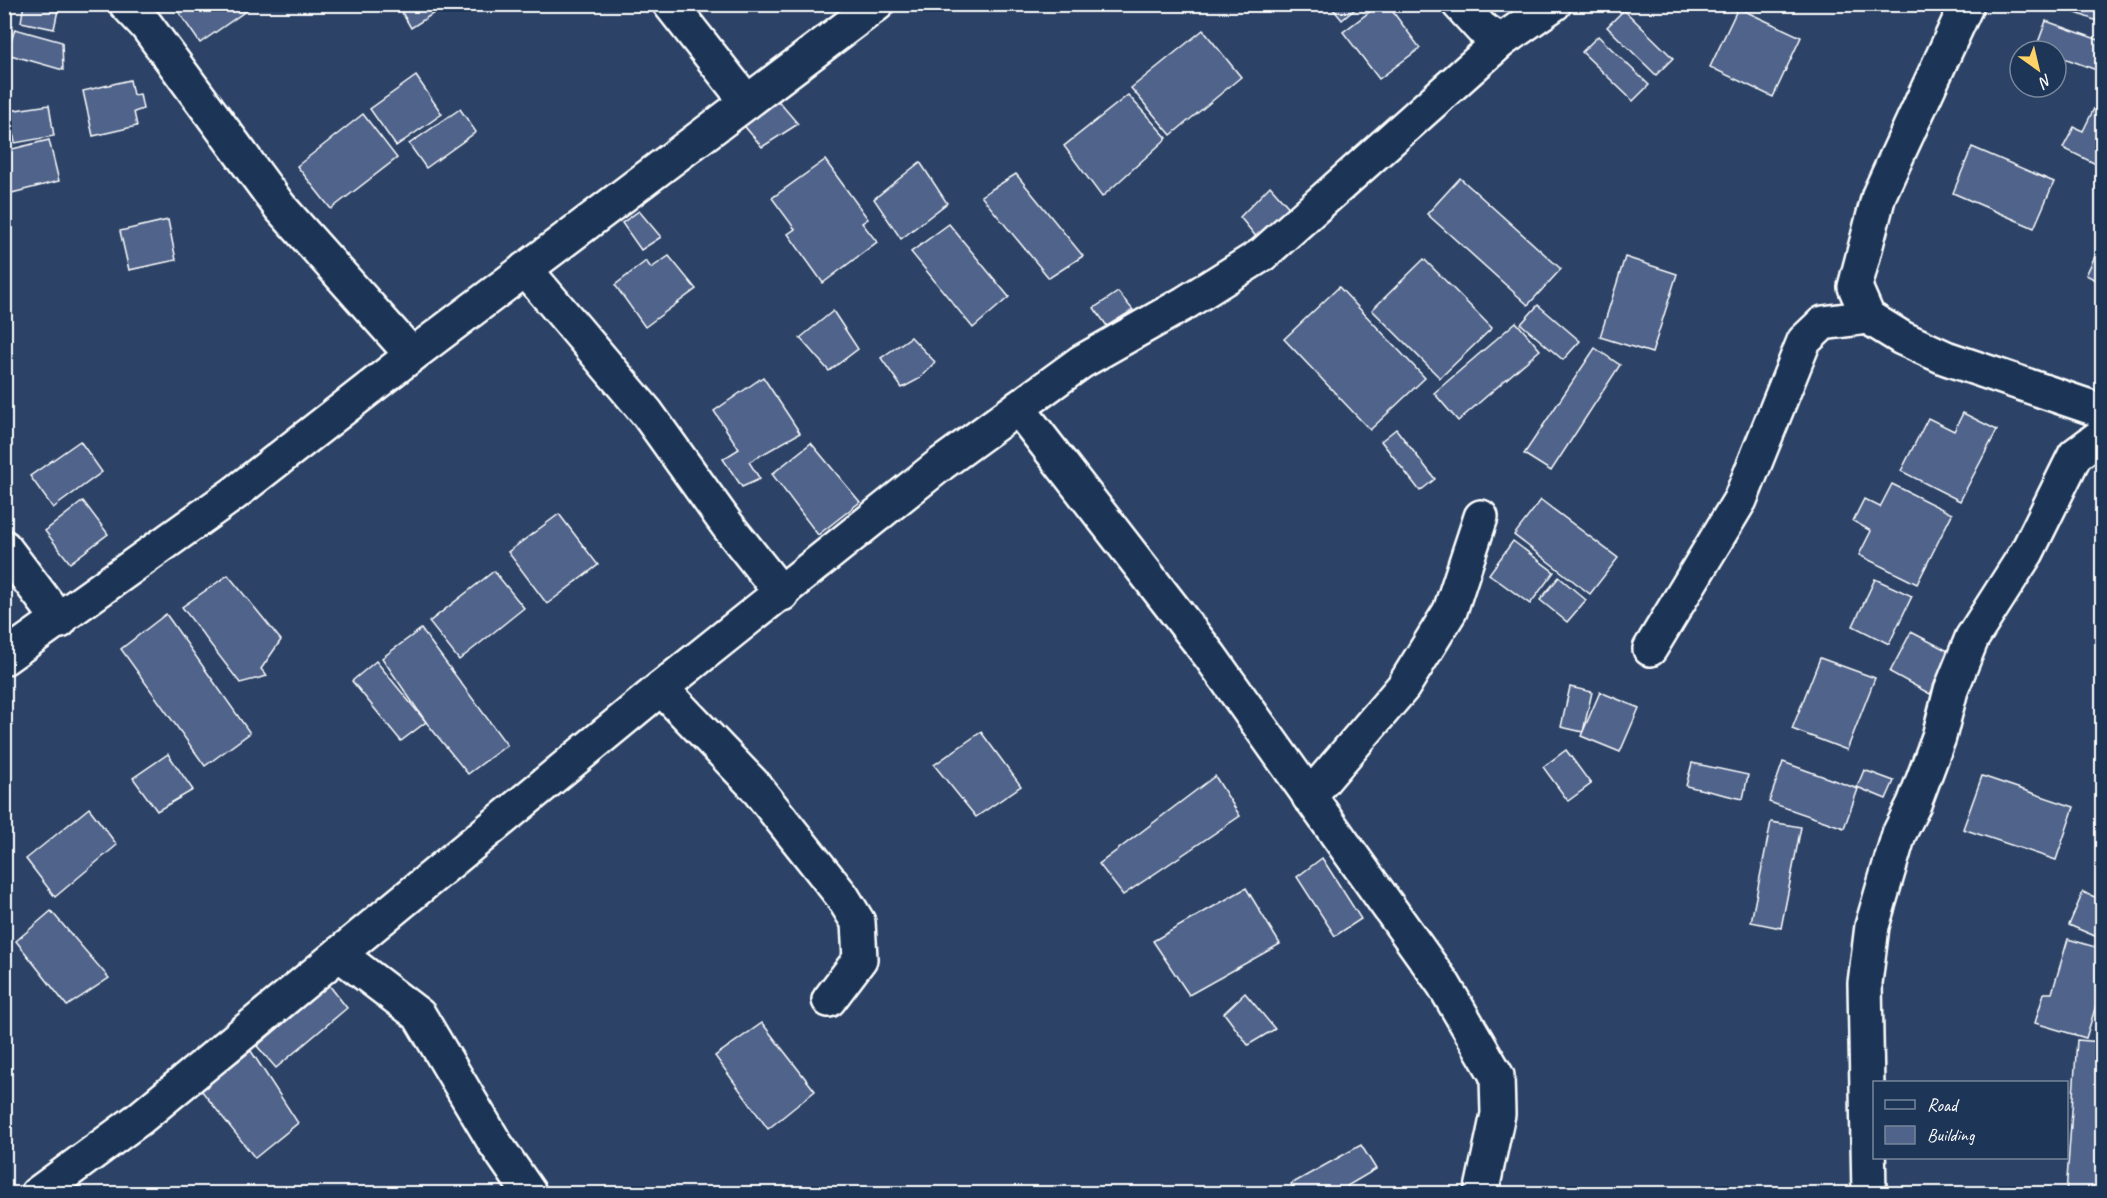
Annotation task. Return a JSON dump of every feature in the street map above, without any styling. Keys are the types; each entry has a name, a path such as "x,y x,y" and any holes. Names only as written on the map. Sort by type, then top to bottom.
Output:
{"street":[{"path":"126,4 146,25 279,207 412,355"},
{"path":"670,4 747,102"},
{"path":"4,658 60,621 235,493 412,355 877,4"},
{"path":"1459,4 1481,28 1501,41"},
{"path":"36,1194 140,1119 661,688 782,594 941,464 1081,362 1185,303 1263,254 1501,41 1554,4"},
{"path":"1967,4 1879,195 1855,287 1868,317 1902,338 1946,358 2103,411"},
{"path":"525,269 647,413 728,526 782,594"},
{"path":"1650,649 1740,500 1804,341 1823,323 1868,317"},
{"path":"1018,408 1210,656 1444,985 1497,1076 1498,1114 1481,1194"},
{"path":"1869,1194 1865,982 1872,926 1899,834 1914,804 1939,737 1951,690 1972,638 2027,552 2075,455 2103,435"},
{"path":"1309,797 1403,687 1450,611 1481,517"},
{"path":"4,547 60,621"},
{"path":"661,688 755,786 843,896 858,922 860,959 829,1000"},
{"path":"339,954 419,1015 495,1143 530,1194"}],"building":[{"path":"24,4 58,10 54,29 21,22"},
{"path":"179,4 247,4 250,8 200,43 175,7"},
{"path":"397,4 448,4 411,28"},
{"path":"1329,4 1361,4 1342,20"},
{"path":"1380,4 1387,4 1420,48 1379,79 1343,32"},
{"path":"2056,4 2102,4 2102,23 2055,5"},
{"path":"1738,8 1801,37 1773,97 1710,67"},
{"path":"1624,10 1673,58 1656,75 1607,27"},
{"path":"2046,21 2102,41 2102,60 2099,71 2068,59 2068,39 2039,39"},
{"path":"15,29 62,42 63,70 7,54"},
{"path":"1203,30 1241,77 1171,135 1131,88"},
{"path":"1598,36 1649,85 1633,101 1582,52"},
{"path":"416,76 442,114 396,146 370,109"},
{"path":"130,80 133,95 140,94 143,109 134,112 137,126 93,136 83,91"},
{"path":"2102,92 2102,167 2063,148 2074,127 2083,131"},
{"path":"1128,95 1167,138 1102,197 1064,146"},
{"path":"774,96 798,124 762,147 741,122"},
{"path":"49,105 54,136 15,143 9,111"},
{"path":"460,109 476,132 426,168 409,144"},
{"path":"363,114 397,158 331,209 297,166"},
{"path":"49,140 59,181 4,195 4,151"},
{"path":"1972,147 2054,182 2034,228 1953,193"},
{"path":"825,160 868,219 862,223 877,242 823,283 788,234 795,229 772,198"},
{"path":"920,162 947,203 901,239 874,199"},
{"path":"1016,174 1083,256 1049,278 981,196"},
{"path":"1460,178 1561,269 1528,305 1427,214"},
{"path":"1270,186 1292,211 1258,239 1240,217"},
{"path":"639,211 661,237 641,250 622,223"},
{"path":"168,220 176,260 129,270 120,231"},
{"path":"949,224 1009,297 973,328 911,252"},
{"path":"2102,242 2102,283 2086,275"},
{"path":"669,256 696,289 645,327 615,285 646,261 651,268"},
{"path":"1625,257 1677,274 1652,353 1600,337"},
{"path":"1424,259 1492,328 1440,378 1372,310"},
{"path":"1339,287 1425,378 1370,430 1284,339"},
{"path":"1118,292 1133,310 1107,326 1094,308"},
{"path":"1538,305 1580,341 1563,360 1521,324"},
{"path":"833,311 858,349 829,371 800,338"},
{"path":"1516,322 1540,350 1458,421 1434,393"},
{"path":"911,337 935,362 919,379 902,388 881,358"},
{"path":"1595,348 1620,365 1551,471 1524,454"},
{"path":"763,377 800,433 749,462 760,479 742,487 723,459 739,449 714,411"},
{"path":"1963,413 1997,430 1960,501 1901,471 1928,418 1954,431"},
{"path":"1396,429 1435,479 1420,491 1381,441"},
{"path":"80,441 102,472 53,508 30,476"},
{"path":"811,443 860,502 818,535 772,474"},
{"path":"1892,484 1952,514 1917,584 1859,555 1871,531 1853,521 1864,499 1880,507"},
{"path":"1541,500 1618,558 1590,594 1514,535"},
{"path":"83,501 108,534 70,563 45,531"},
{"path":"559,514 598,565 547,604 508,552"},
{"path":"1513,541 1554,572 1530,604 1489,574"},
{"path":"494,571 524,608 459,660 429,622"},
{"path":"228,575 281,640 261,669 267,676 240,683 182,607"},
{"path":"1559,577 1586,600 1567,622 1540,600"},
{"path":"1875,579 1912,596 1889,644 1853,626"},
{"path":"166,614 250,733 205,766 121,649"},
{"path":"421,629 507,745 468,774 426,722 382,658"},
{"path":"1911,632 1952,653 1930,694 1890,672"},
{"path":"1820,658 1875,678 1847,750 1792,729"},
{"path":"376,661 426,722 401,741 352,681"},
{"path":"1570,687 1592,692 1583,732 1561,727"},
{"path":"1600,692 1639,708 1620,752 1581,736"},
{"path":"981,732 1021,786 976,817 934,765"},
{"path":"1566,750 1591,784 1568,801 1543,767"},
{"path":"168,754 193,790 157,811 133,778"},
{"path":"1783,762 1858,789 1844,828 1769,802"},
{"path":"1692,763 1748,775 1743,799 1686,786"},
{"path":"1864,770 1894,781 1886,799 1857,787"},
{"path":"1215,776 1240,816 1123,895 1099,864"},
{"path":"1982,776 2074,807 2056,860 1963,829"},
{"path":"89,808 117,845 55,897 26,859"},
{"path":"1771,822 1801,827 1781,928 1751,922"},
{"path":"1322,858 1361,919 1335,936 1297,877"},
{"path":"1246,888 1280,944 1189,995 1153,941"},
{"path":"2083,892 2102,900 2102,939 2069,925"},
{"path":"51,911 109,978 67,1006 16,941"},
{"path":"2068,939 2102,949 2102,986 2086,1038 2035,1023 2044,993 2052,993"},
{"path":"329,985 347,1008 276,1068 257,1046"},
{"path":"1245,993 1275,1029 1248,1045 1224,1013"},
{"path":"762,1023 815,1091 768,1129 715,1056"},
{"path":"2077,1040 2102,1042 2100,1194 2066,1194"},
{"path":"251,1051 298,1123 255,1158 201,1090"},
{"path":"1361,1145 1376,1169 1347,1186 1351,1194 1297,1194 1291,1184"}]}
